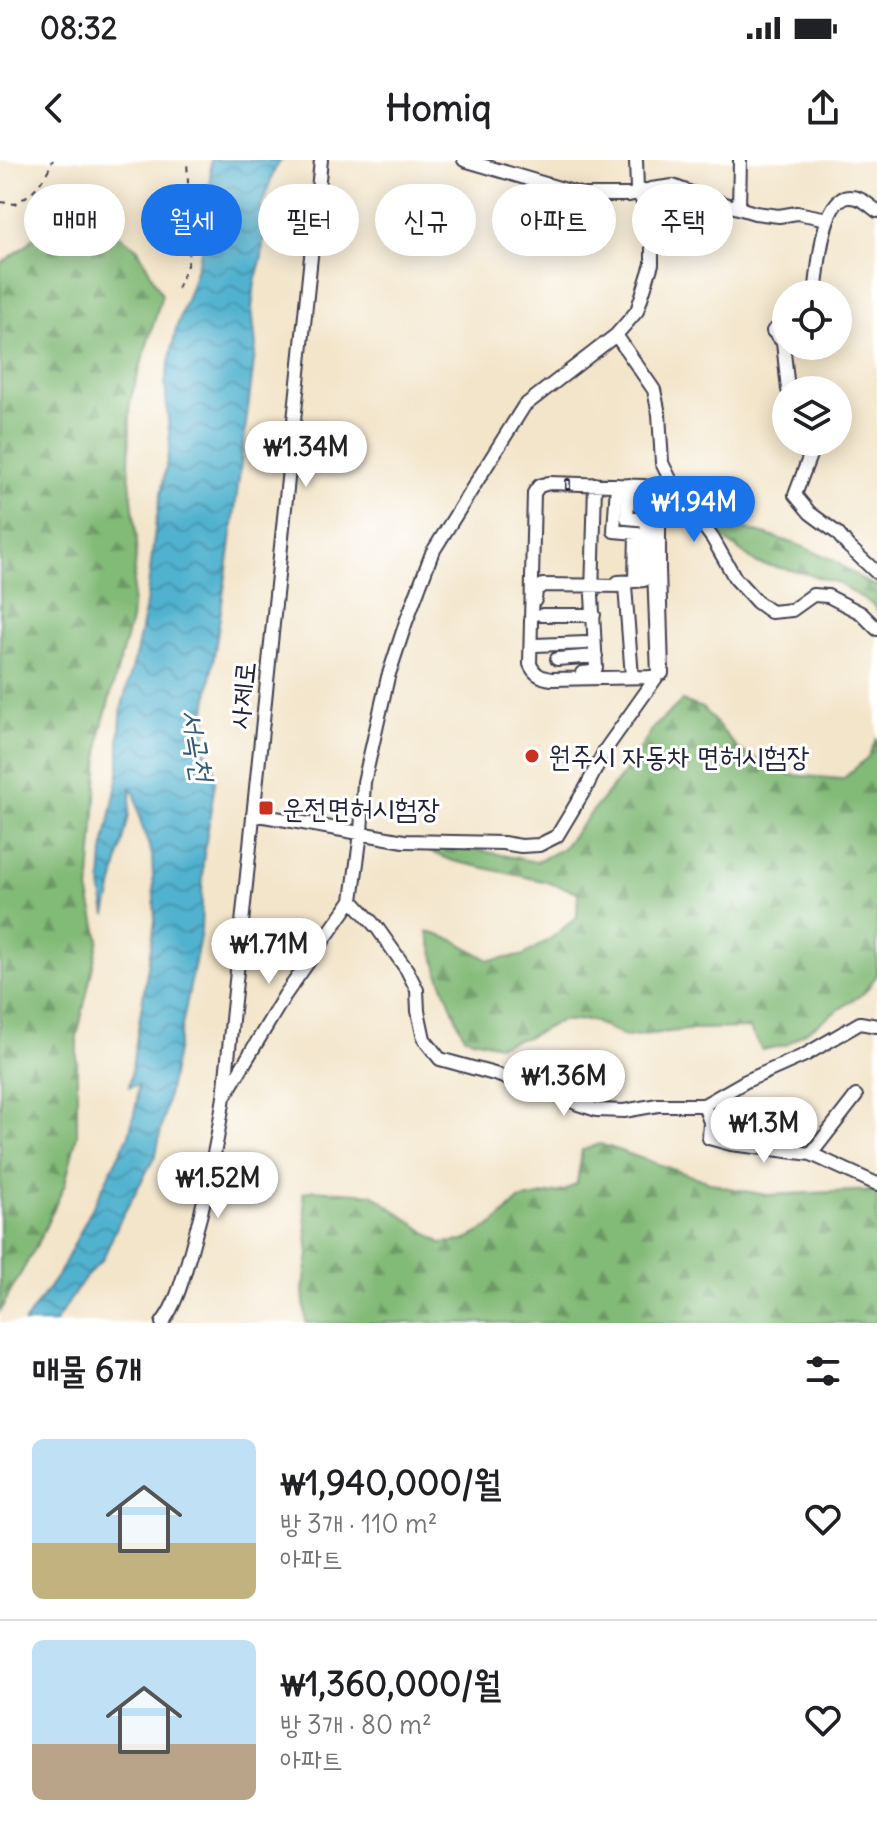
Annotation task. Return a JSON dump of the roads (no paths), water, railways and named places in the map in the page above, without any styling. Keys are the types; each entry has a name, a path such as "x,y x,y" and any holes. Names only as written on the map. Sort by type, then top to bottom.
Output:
{"street":[{"name":"사제로","path":"162,1323 173,1305 206,1193 224,1097 321,160"},
{"path":"464,160 583,195 632,194"},
{"path":"636,160 638,184"},
{"path":"739,208 740,160"},
{"path":"817,280 824,226 838,201 846,197 860,199 877,211"},
{"path":"733,206 755,213 779,216 797,213 828,219"},
{"path":"224,1097 285,995 352,900 364,782 388,677 432,553 524,406 616,335 637,311 652,256"},
{"path":"616,335 654,390 662,463 735,578 771,612 792,610 813,595 828,596 861,613 877,629"},
{"path":"810,456 795,495 810,513 837,533 877,573"},
{"path":"597,485 545,483 534,493 530,664 533,670 546,678 629,675"},
{"path":"253,814 404,841 521,846 539,845 557,836 605,750 660,674 659,498 656,491 649,487 623,485 550,485 539,489 537,495 535,572 538,576 594,585 635,581 636,533 614,531 623,485"},
{"path":"597,485 594,585 601,672 650,677 660,674"},
{"path":"553,611 536,590 543,585 619,586 629,675"},
{"path":"553,611 535,645 535,664 546,673 592,672 596,668 596,656 588,611 594,585"},
{"path":"553,611 588,611"},
{"path":"535,645 566,639 586,643"},
{"path":"562,661 596,656"},
{"path":"352,900 378,929 407,970 417,990 424,1039 440,1059 555,1093 597,1110 704,1105 746,1081 805,1055 860,1023 877,1026"},
{"path":"811,1154 856,1096"},
{"path":"704,1105 710,1122 709,1138 731,1144 811,1154 877,1184"},
{"path":"169,1323 173,1305"}],"water":[{"name":"서곡천","path":"211,160 281,160 269,184 258,184 258,256 262,256 252,308 256,346 206,710 206,751 214,769 215,783 203,861 201,932 156,1155 119,1222 103,1259 84,1279 55,1323 24,1323 60,1272 129,1135 137,1101 138,1085 129,1087 155,921 152,855 131,788 129,815 106,915 101,885 103,852 119,774 122,706 146,604 170,444 165,383 176,329 200,256 242,256 242,184 210,184"}],"railway":[{"path":"568,481 568,488"}],"place":[{"name":"원주시 자동차 면허시험장","path":"532,756"},
{"name":"운전면허시험장","path":"266,808"}]}
